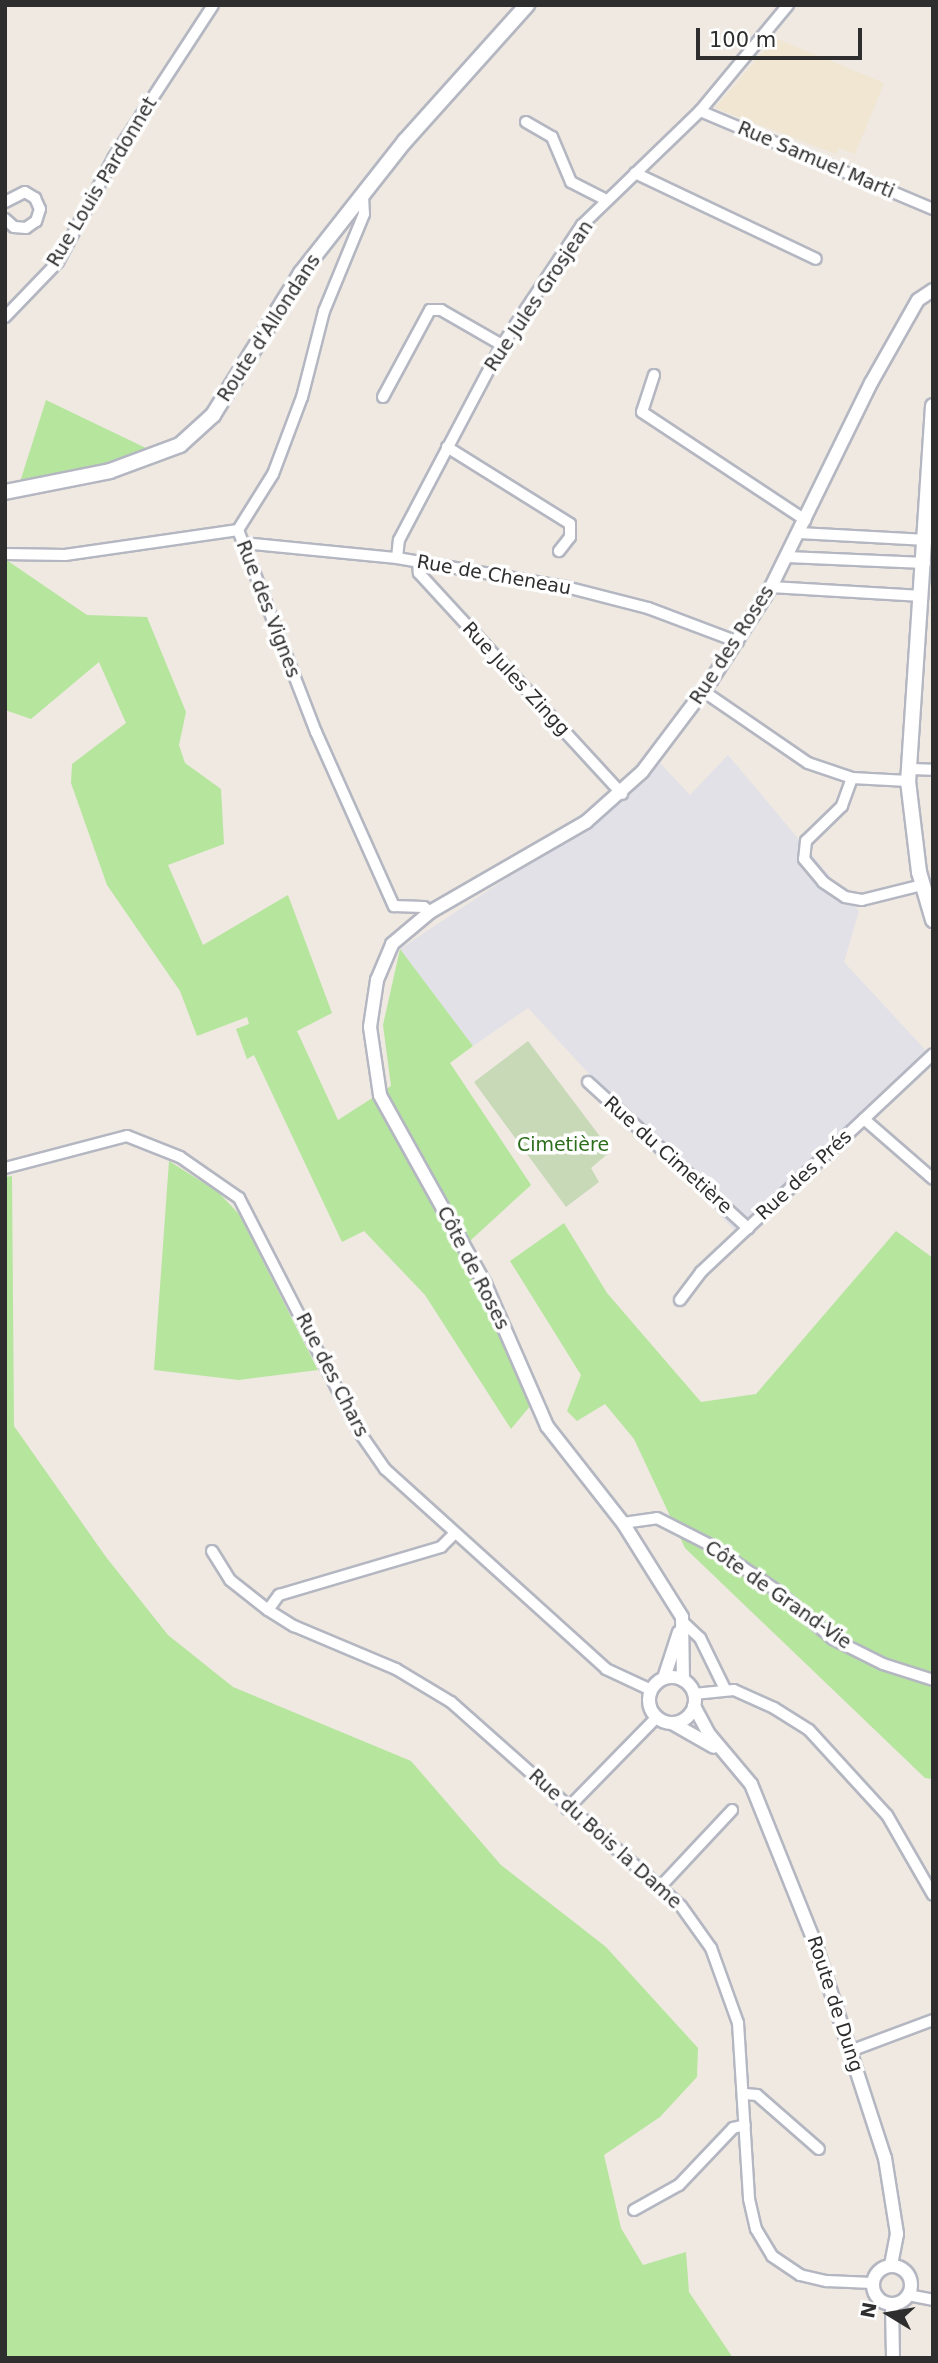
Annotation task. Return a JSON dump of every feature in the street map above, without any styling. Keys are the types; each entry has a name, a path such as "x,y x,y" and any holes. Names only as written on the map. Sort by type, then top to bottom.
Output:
{"main road":[{"name":"Route d'Allondans","path":"5,492 110,471 180,445 213,415 301,273 405,141 527,5"},
{"path":"933,406 930,533 922,596 909,775 922,886 933,920"}],"street":[{"name":"Rue Louis Pardonnet","path":"5,317 58,262 114,157 213,5"},
{"name":"Rue Jules Grosjean","path":"397,558 400,540 502,345 582,225 699,111 788,5"},
{"name":"Rue Samuel Marti","path":"699,111 933,209"},
{"path":"526,122 552,137 571,182 606,201"},
{"path":"635,173 816,259"},
{"path":"5,202 13,194 24,192 35,198 40,209 32,226 20,229 6,223"},
{"name":"Rue des Vignes","path":"363,196 364,214 324,311 302,397 278,461 238,530 316,732 394,906 425,907 430,912"},
{"name":"Rue des Roses","path":"430,912 586,822 622,794 738,642 787,557 871,383 918,300 933,290"},
{"path":"383,397 430,310 441,310 502,345"},
{"path":"654,375 642,412 805,520"},
{"path":"447,447 570,524 570,537 559,551"},
{"path":"5,554 65,555 238,530"},
{"path":"799,533 930,533"},
{"name":"Rue de Cheneau","path":"243,543 397,558 504,576 648,608 738,642"},
{"path":"787,557 925,563"},
{"name":"Rue Jules Zingg","path":"418,562 419,573 622,794"},
{"path":"771,587 922,596"},
{"path":"703,691 791,755 852,778 909,775 933,770"},
{"path":"852,778 842,806 806,841 804,859 822,882 845,897 862,900 922,886"},
{"name":"Côte de Roses","path":"430,912 392,944 377,980 370,1027 380,1095 485,1284 547,1426 623,1522 685,1624 684,1680"},
{"name":"Rue des Prés","path":"680,1300 701,1272 933,1054"},
{"name":"Rue du Cimetière","path":"588,1082 748,1228"},
{"path":"864,1119 933,1179"},
{"name":"Rue des Chars","path":"5,1168 127,1136 180,1157 239,1198 360,1433 385,1469 454,1534 606,1668 651,1690"},
{"name":"Côte de Grand-Vie","path":"623,1522 657,1518 710,1545 776,1590 833,1639 883,1664 933,1680"},
{"path":"268,1610 279,1595 441,1547 454,1534"},
{"name":"Rue du Bois la Dame","path":"212,1551 230,1580 268,1610 294,1626 396,1669 451,1702 567,1809 661,1886 710,1948 727,1984 738,2023 749,2199 756,2230 772,2256 800,2275 827,2281 872,2283"},
{"path":"664,1678 684,1680 694,1700 690,1715 673,1723 657,1717 651,1709 651,1690 664,1678 677,1644 678,1611"},
{"path":"685,1624 700,1638 724,1689"},
{"path":"694,1700 724,1689 775,1708 827,1746 887,1815 933,1895"},
{"name":"Route de Dung","path":"694,1700 728,1758"},
{"path":"567,1809 657,1717"},
{"name":"Route de Dung","path":"673,1723 696,1733 728,1758 751,1784 763,1807 815,1943 886,2158 897,2235 891,2265"},
{"path":"661,1886 732,1810"},
{"path":"850,2051 933,2020"},
{"path":"744,2094 757,2095 818,2150"},
{"path":"634,2210 679,2185 733,2128 745,2125"},
{"path":"892,2305 877,2298 872,2283 879,2271 891,2265 906,2272 908,2295"},
{"path":"892,2305 908,2295 933,2300"},
{"path":"892,2305 893,2358"}],"shaded area":[{"path":"775,38 884,83 855,154 839,148 836,154 715,108"},
{"path":"728,755 859,911 844,962 930,1055 735,1231 528,1008 473,1046 400,949 628,797 659,762 690,795"}],"green space":[{"path":"46,400 150,450 96,468 20,482"},
{"path":"5,559 87,615 147,617 186,712 179,745 185,763 221,789 224,844 168,865 203,945 288,895 332,1013 297,1031 338,1120 391,1086 383,1025 400,949 473,1046 450,1063 531,1185 459,1251 531,1405 511,1429 425,1295 364,1231 342,1242 254,1055 247,1059 236,1029 249,1024 247,1017 197,1036 180,991 107,885 71,783 72,764 126,723 99,662 31,719 5,710"},
{"name":"Cimetière","path":"528,1041 611,1151 591,1168 599,1182 566,1207 474,1082"},
{"path":"169,1161 218,1192 239,1214 318,1370 239,1380 154,1370"},
{"path":"12,1176 14,1426 106,1557 168,1635 233,1687 411,1761 501,1865 606,1947 698,2048 697,2077 660,2117 604,2155 621,2228 643,2265 686,2252 689,2292 733,2358 5,2358 5,1177"},
{"path":"564,1223 607,1293 701,1402 756,1394 896,1231 933,1258 933,1779 925,1778 685,1548 634,1439 605,1404 577,1421 567,1411 581,1375 510,1261"}]}
